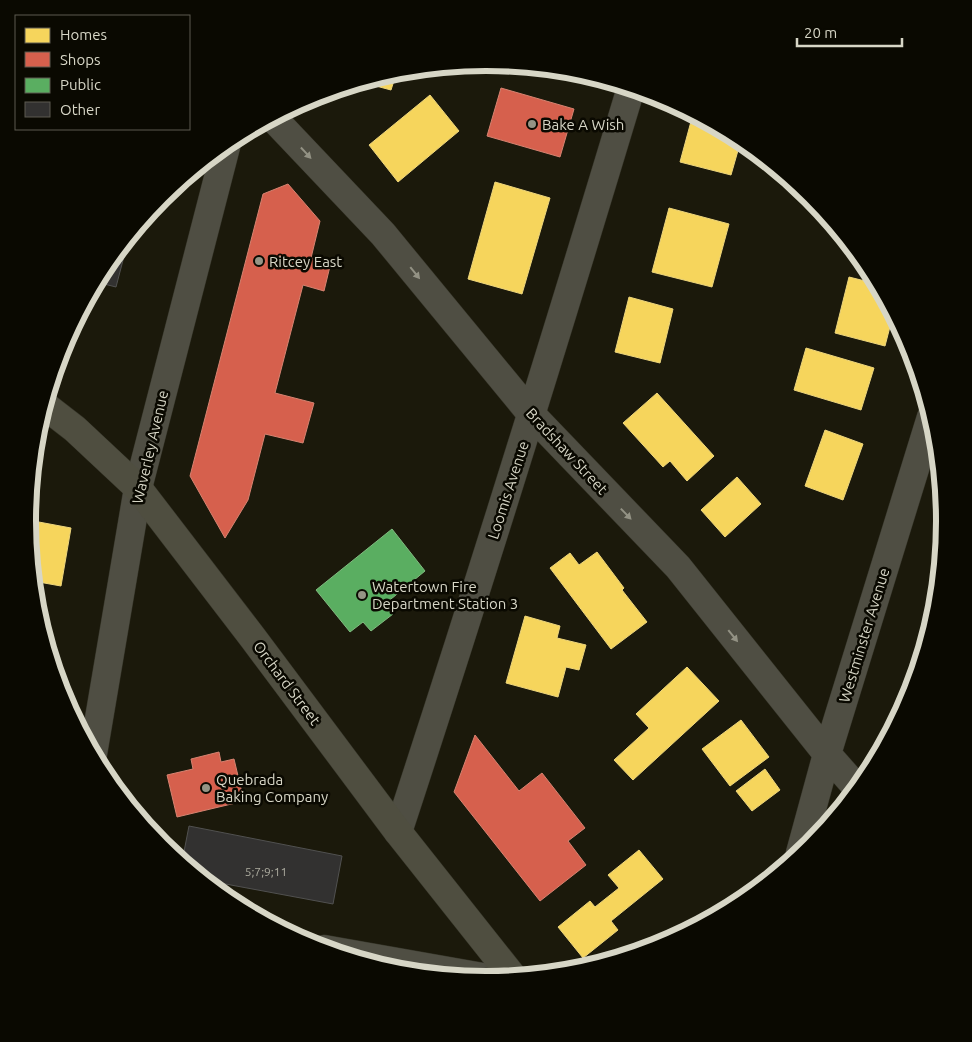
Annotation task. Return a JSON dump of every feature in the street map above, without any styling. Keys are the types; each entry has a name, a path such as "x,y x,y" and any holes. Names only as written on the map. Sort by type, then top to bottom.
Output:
{"main road":[{"name":"Orchard Street","path":"51,410 75,429 138,488 398,832 508,970"}],"street":[{"name":"Loomis Avenue","path":"398,832 532,416 629,94"},
{"name":"Bradshaw Street","path":"278,123 383,234 532,416 678,567 827,754 852,782"},
{"name":"Waverley Avenue","path":"95,742 138,488 224,156"},
{"name":"Westminster Avenue","path":"804,839 827,754 927,431"},
{"path":"391,960 430,967"}],"building: Homes":[{"path":"394,81 391,90 375,86"},
{"path":"430,95 459,131 398,182 369,145"},
{"path":"691,121 738,149 731,175 680,162"},
{"path":"495,182 550,198 522,294 468,279"},
{"path":"669,208 729,224 712,287 652,272"},
{"path":"849,277 866,281 890,325 885,346 835,333"},
{"path":"629,297 673,309 660,363 615,352"},
{"path":"806,348 874,368 861,410 794,390"},
{"path":"657,393 714,456 687,481 670,461 663,467 623,423"},
{"path":"825,430 863,444 843,500 805,486"},
{"path":"737,477 761,504 725,537 701,510"},
{"path":"36,521 71,528 61,586 40,582"},
{"path":"597,552 624,588 622,590 647,622 611,649 550,568 570,553 579,565"},
{"path":"525,616 560,626 557,638 586,645 579,670 566,667 558,697 506,683"},
{"path":"687,667 719,701 633,780 614,760 649,728 636,714"},
{"path":"741,720 769,757 730,786 702,749"},
{"path":"765,769 780,790 752,811 736,791"},
{"path":"639,850 663,879 611,921 618,930 583,958 558,927 590,901 595,907 619,888 608,875"}],"building: Shops":[{"path":"501,88 574,109 560,157 487,136"},
{"path":"288,184 320,221 311,258 331,262 324,291 303,285 275,393 314,403 303,443 265,434 248,500 225,538 190,476 263,194"},
{"path":"475,735 519,791 542,773 585,828 568,841 586,865 540,901 454,792"},
{"name":"Quebrada Baking Company","path":"219,752 221,762 234,759 244,801 177,817 167,775 193,769 191,759"}],"building: Public":[{"path":"392,529 425,571 385,604 393,614 371,631 363,622 350,632 316,590"}],"building: Other":[{"path":"125,253 116,287 104,284"},
{"path":"189,826 342,856 333,904 219,883 184,854"}],"place":[{"name":"Bake A Wish","path":"532,124"},
{"name":"Ritcey East","path":"259,261"},
{"name":"Watertown Fire Department Station 3","path":"362,595"},
{"name":"Quebrada Baking Company","path":"206,788"}]}
